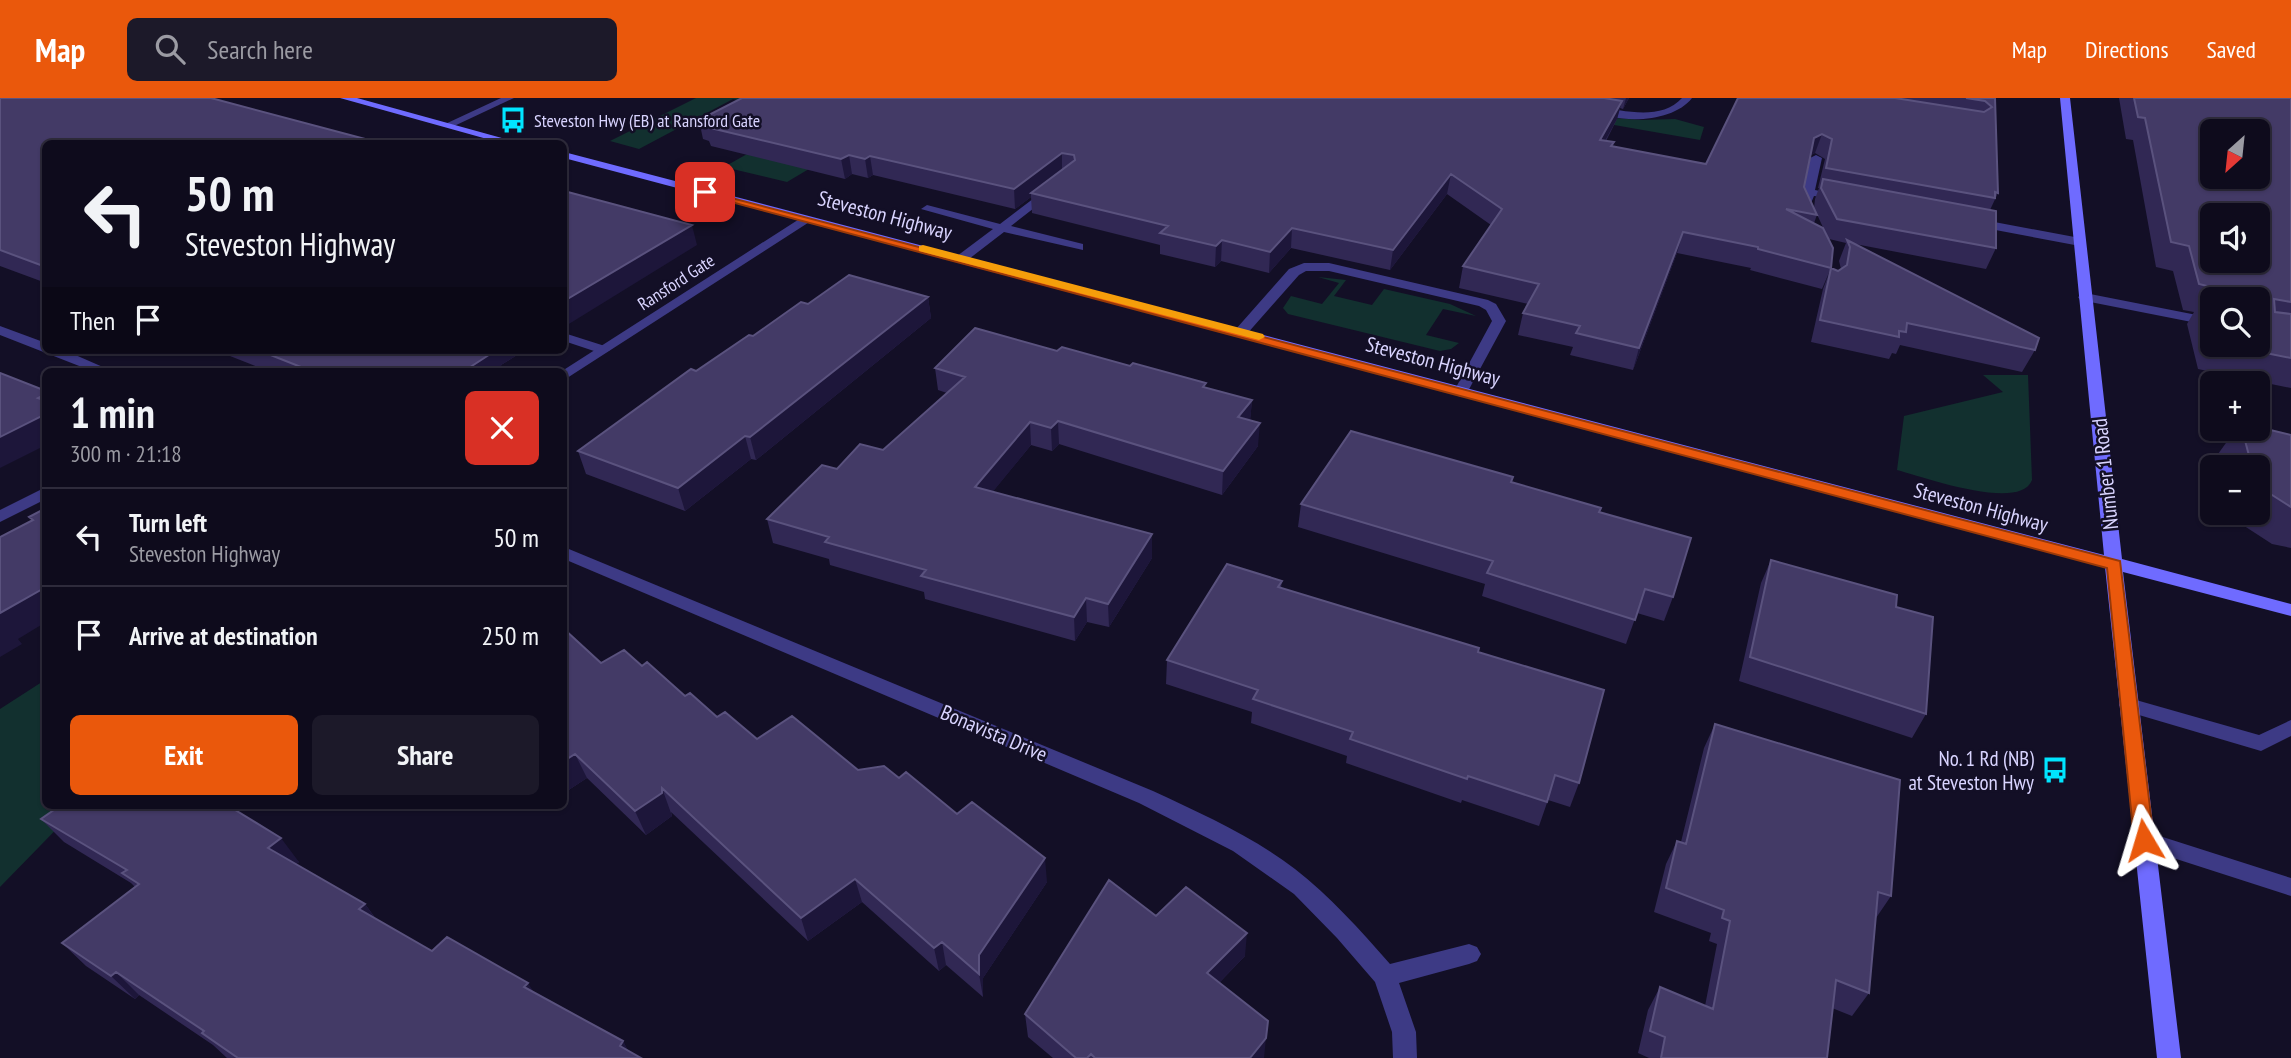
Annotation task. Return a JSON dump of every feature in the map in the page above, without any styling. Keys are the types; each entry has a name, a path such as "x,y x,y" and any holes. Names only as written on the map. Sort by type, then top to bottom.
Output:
{"main road":[{"path":"345,98 504,140"},
{"name":"Number 1 Road","path":"2065,98 2169,1058"},
{"name":"Steveston Highway","path":"567,156 2291,610"}],"street":[{"path":"448,125 509,98"},
{"path":"1585,107 1629,114 1654,114 1674,110 1687,98"},
{"path":"1811,220 1805,208 1816,158"},
{"path":"961,259 1057,186"},
{"path":"1809,192 1848,199"},
{"path":"927,209 1079,247"},
{"name":"Ransford Gate","path":"567,374 808,219"},
{"path":"1965,221 2080,242"},
{"path":"1241,332 1287,279 1304,267 1329,267 1483,303 1491,307 1500,321 1460,393"},
{"path":"2085,297 2200,320"},
{"path":"0,330 42,346"},
{"path":"567,338 603,350"},
{"path":"62,354 97,368"},
{"path":"0,517 42,494"},
{"name":"Bonavista Drive","path":"567,554 1146,797 1211,828 1272,865 1305,892 1385,976"},
{"path":"2129,705 2261,743 2291,727"},
{"path":"2144,840 2291,887"},
{"path":"1405,1058 1404,1032 1385,976 1469,954"}],"green space":[{"path":"696,98 795,98 777,108 733,99 639,149 610,141"},
{"path":"1602,117 1675,119 1704,127 1700,140 1597,122"},
{"path":"756,149 819,163 787,182 724,167"},
{"path":"1318,277 1346,280 1334,296 1372,305 1384,289 1450,304 1476,316 1443,309 1426,335 1459,343 1451,349 1440,351 1288,314 1283,308 1291,296 1322,304 1339,283"},
{"path":"1983,375 2028,375 2032,480 2024,489 2010,493 1970,490 1897,470 1904,416 2003,392"},
{"path":"42,682 42,809 76,809 0,887 0,709"}],"building":[{"path":"0,98 211,98 369,140 42,140 42,266 0,250"},
{"path":"742,98 1604,98 1622,101 1600,140 1614,142 1611,146 1706,164 1738,98 1895,98 1984,112 1992,107 1985,101 1966,98 1995,98 1998,193 1995,192 1995,198 1826,168 1832,139 1822,134 1814,138 1804,187 1817,215 1786,209 1823,228 1833,248 1831,268 1758,247 1683,232 1639,348 1576,333 1580,326 1523,313 1539,284 1463,266 1502,209 1451,174 1393,250 1292,228 1270,252 1222,240 1216,246 1160,233 1168,226 1031,193 1075,160 1074,155 1062,153 1014,189 870,156 865,159 849,155 841,159 706,127 713,124 699,120"},
{"path":"2134,98 2291,98 2291,302 2274,299 2275,312 2291,314 2291,358 2270,354 2270,287 2211,287 2199,284 2189,246 2171,242 2145,118 2138,117"},
{"path":"1823,179 1996,211 1996,248 1837,219 1821,188"},
{"path":"567,192 692,225 567,299"},
{"path":"1847,240 2039,338 2035,350 1907,323 1906,332 1899,331 1899,337 1820,320 1831,268 1838,271 1847,265 1850,247"},
{"path":"849,275 928,297 750,437 745,436 678,488 578,451 691,369 696,371 801,302 808,304"},
{"path":"975,328 1057,351 1062,347 1130,366 1133,363 1206,383 1203,387 1252,400 1238,417 1260,423 1223,471 1058,421 1051,428 1030,422 975,487 1152,534 1108,604 1086,598 1074,617 921,576 926,570 825,542 829,537 767,519 822,465 837,469 860,444 883,450 965,377 935,368"},
{"path":"268,354 490,354 469,368 303,368"},
{"path":"0,373 42,389 42,396 38,398 42,400 42,416 0,437"},
{"path":"2270,430 2291,435 2291,507 2270,494 2270,455 2249,455 2245,441 2270,441"},
{"path":"1351,431 1513,477 1511,482 1601,508 1599,512 1691,538 1673,597 1645,589 1635,620 1487,573 1493,561 1301,504"},
{"path":"42,510 42,589 0,613 0,537 33,520 29,517"},
{"path":"1771,560 1897,595 1896,607 1933,617 1926,714 1750,657"},
{"path":"1227,564 1282,581 1278,587 1479,648 1478,652 1604,690 1579,783 1555,775 1547,802 1468,776 1467,779 1350,739 1353,732 1253,699 1258,690 1167,660"},
{"path":"567,632 601,663 624,650 642,666 647,662 685,696 690,693 717,717 725,712 757,739 792,716 858,770 884,766 899,778 906,772 957,814 972,802 1045,858 979,955 979,974 942,942 934,948 855,879 801,918 662,788 662,793 635,811 575,754 567,759"},
{"path":"1715,724 1900,780 1891,896 1878,892 1869,993 1836,980 1827,1058 1661,1058 1665,1037 1650,1031 1660,987 1713,1009 1730,921 1722,918 1724,910 1666,888 1677,841 1686,844"},
{"path":"55,809 234,809 281,838 268,848 365,904 359,909 432,951 447,937 528,983 524,987 623,1041 620,1046 641,1058 238,1058 202,1033 204,1031 116,972 111,976 62,943 139,884 122,873 127,870 41,819"},
{"path":"1109,880 1156,916 1186,887 1247,933 1207,973 1268,1021 1266,1038 1250,1058 1095,1058 1091,1054 1087,1058 1076,1058 1025,1014"}],"slow traffic":[{"path":"923,249 1259,337"}],"place":[{"name":"Steveston Hwy (EB) at Ransford Gate","path":"513,120"},
{"name":"No. 1 Rd (NB) at Steveston Hwy","path":"2055,770"}],"route":[{"path":"705,192 2115,565 2144,840"}]}
